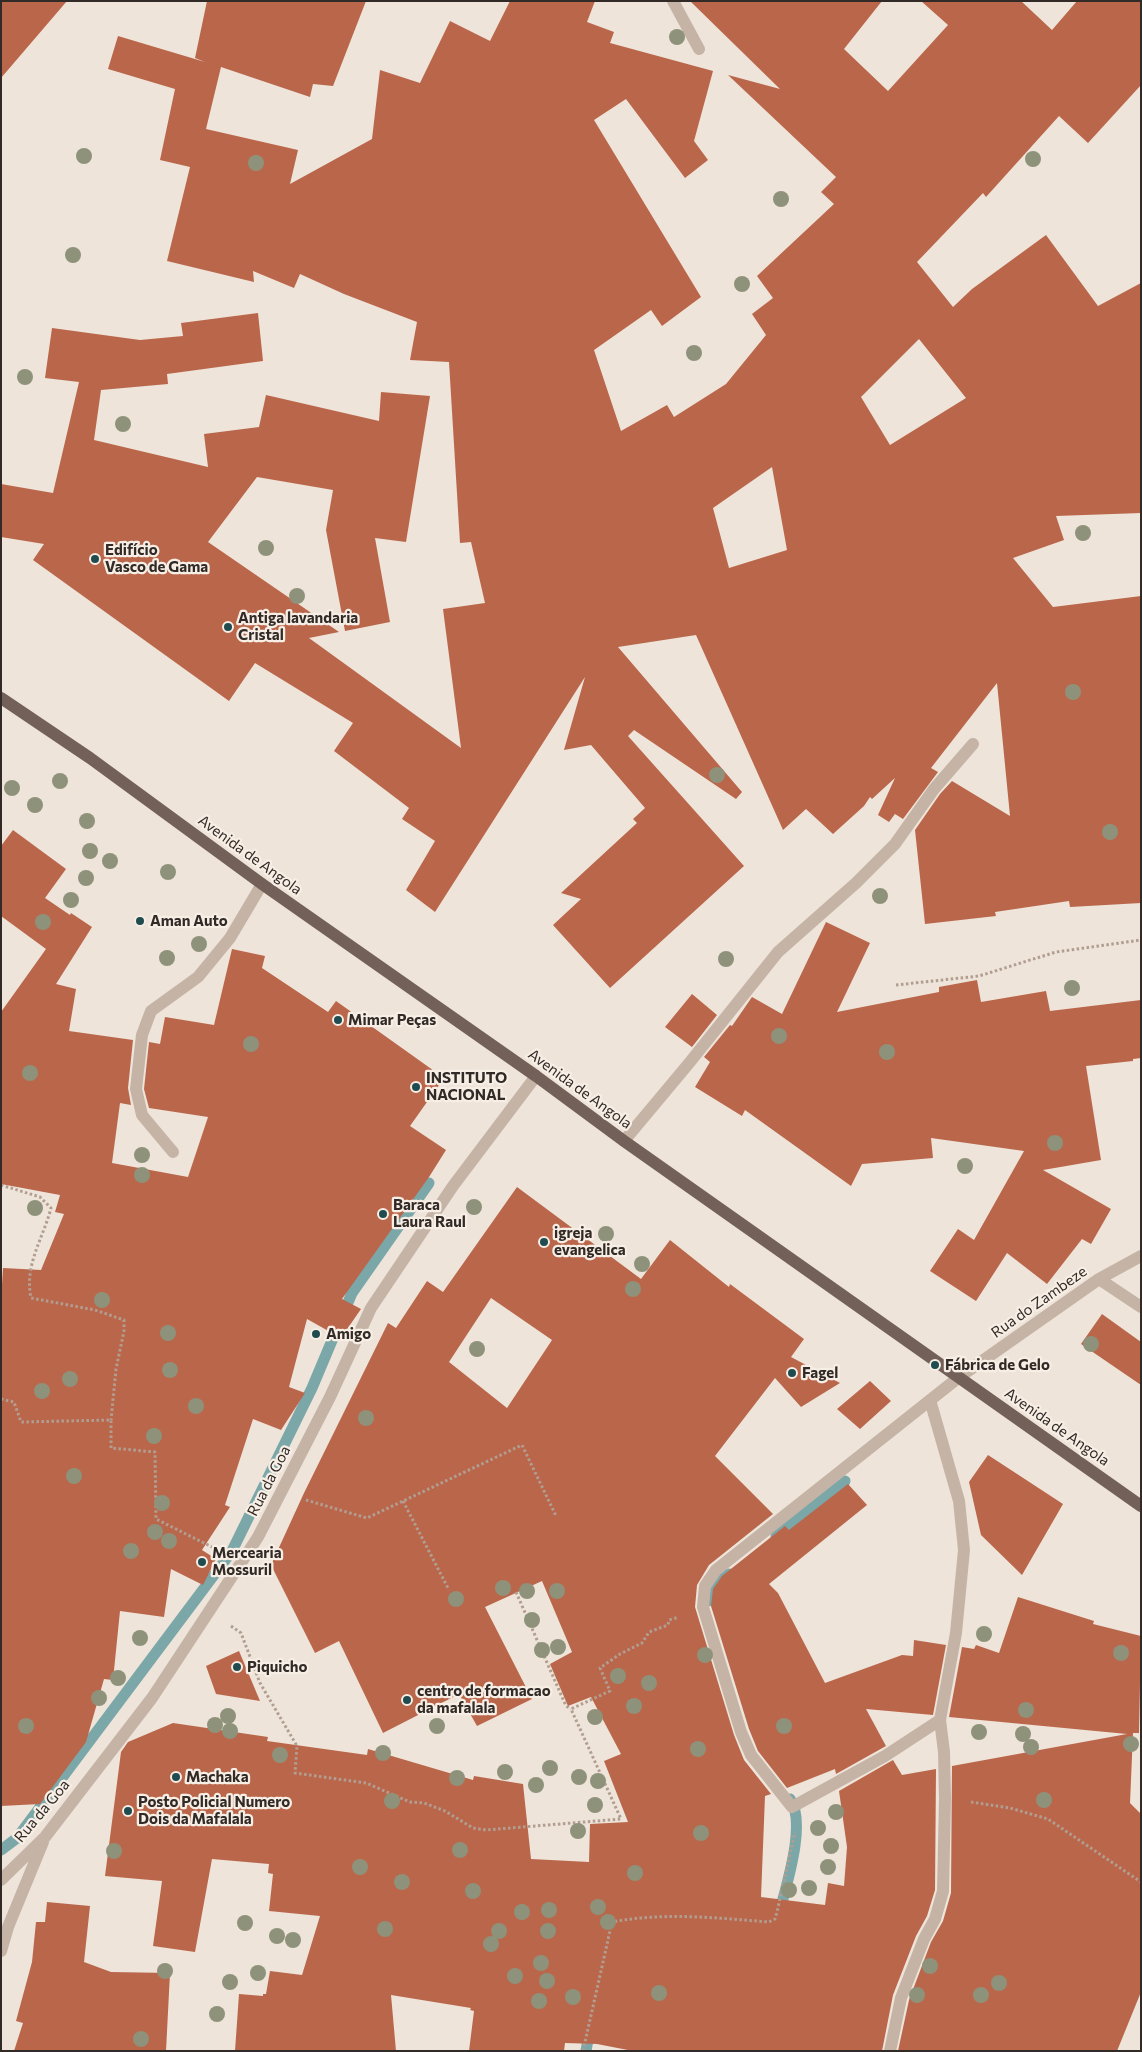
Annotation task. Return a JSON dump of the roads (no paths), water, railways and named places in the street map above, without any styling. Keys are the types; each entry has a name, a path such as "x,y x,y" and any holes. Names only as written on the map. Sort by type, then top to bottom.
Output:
{"main road":[{"name":"Avenida de Angola","path":"1,698 90,758 262,884 536,1076 624,1141 1141,1506"}],"street":[{"path":"673,1 699,49"},
{"path":"624,1141 778,952 856,883 895,844 934,789 973,744"},
{"path":"173,1152 142,1115 136,1089 142,1035 151,1010 198,977 230,938 262,884"},
{"name":"Rua da Goa","path":"1,1880 45,1837 152,1698 258,1537 285,1486 371,1308 453,1186 536,1076"},
{"name":"Rua do Zambeze","path":"940,1720 886,1756 792,1807 751,1755 741,1732 703,1607 706,1586 716,1570 958,1378 1100,1279 1141,1256"},
{"path":"1100,1279 1141,1307"},
{"path":"890,2051 901,1998 924,1939 935,1919 943,1891 946,1799 944,1752 940,1720 956,1633 964,1550 959,1501 930,1400"},
{"path":"1,1952 8,1927 45,1837"}],"waterway":[{"path":"1,1850 17,1838 232,1551 312,1388 352,1293 429,1183"},
{"path":"776,1536 845,1481"},
{"path":"708,1601 708,1591 729,1574"},
{"path":"779,1914 794,1855 796,1839 795,1810 790,1799"},
{"path":"586,2051 590,2028"}],"place":[{"name":"Edifício Vasco de Gama","path":"95,559"},
{"name":"Antiga lavandaria Cristal","path":"228,627"},
{"name":"Aman Auto","path":"140,921"},
{"name":"Mimar Peças","path":"338,1020"},
{"name":"INSTITUTO NACIONAL","path":"416,1087"},
{"name":"Baraca Laura Raul","path":"383,1214"},
{"name":"igreja evangelica","path":"544,1242"},
{"name":"Amigo","path":"316,1334"},
{"name":"Fábrica de Gelo","path":"935,1365"},
{"name":"Fagel","path":"792,1373"},
{"name":"Mercearia Mossuril","path":"202,1562"},
{"name":"Piquicho","path":"237,1667"},
{"name":"centro de formacao da mafalala","path":"407,1700"},
{"name":"Machaka","path":"176,1777"},
{"name":"Posto Policial Numero Dois da Mafalala","path":"128,1811"}]}
